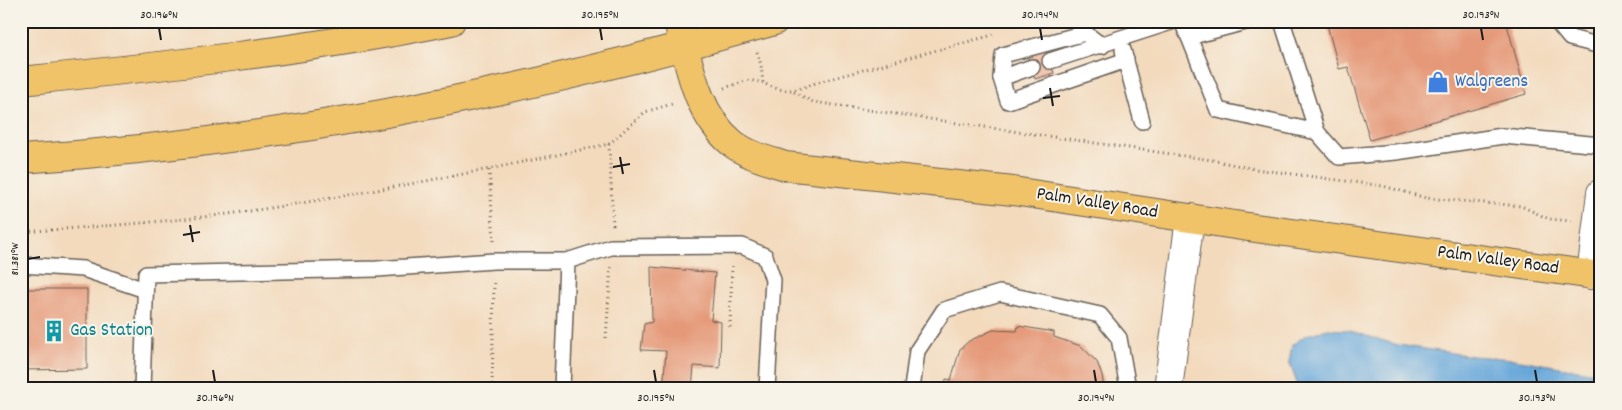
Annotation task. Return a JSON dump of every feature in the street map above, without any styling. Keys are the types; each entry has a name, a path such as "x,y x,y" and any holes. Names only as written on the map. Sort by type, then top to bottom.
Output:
{"main road":[{"path":"21,80 176,65 303,48 451,21"},
{"path":"21,159 183,144 327,124 424,107 545,82 681,34 762,25"},
{"name":"Palm Valley Road","path":"681,34 695,86 703,107 717,127 733,143 754,156 785,166 1013,191 1596,275"}],"street":[{"path":"1596,275 1597,224 1601,193"},
{"path":"1168,389 1190,218"}],"lane":[{"path":"1050,61 1102,46 1174,21"},
{"path":"1181,21 1218,110 1317,132"},
{"path":"1189,37 1249,21"},
{"path":"1282,21 1317,132 1339,157 1396,152 1503,136 1601,144"},
{"path":"1556,21 1570,38 1601,46"},
{"path":"1102,46 1085,33 1003,55 1001,78 1008,101 1126,60"},
{"path":"1120,39 1142,121"},
{"path":"1001,78 1032,67"},
{"path":"142,389 146,274 376,270 494,261 566,261 611,247 742,246 765,256 773,280 767,389"},
{"path":"562,389 566,261"},
{"path":"21,266 82,269 145,290"},
{"path":"912,389 917,351 944,310 1000,293 1100,315 1119,338 1130,388"}],"path":[{"path":"1021,27 1037,21"},
{"path":"762,25 764,83 775,88 794,92 813,102 1212,160 1255,169 1383,186 1426,198 1521,206 1549,219 1597,224"},
{"path":"794,92 818,82 994,35"},
{"path":"21,232 115,226 235,213 317,201 489,169 609,144 613,218 611,247"},
{"path":"489,169 494,214 492,389"},
{"path":"723,265 732,265 730,327"},
{"path":"606,338 611,266 620,266"}],"water":[{"path":"1328,329 1347,330 1398,345 1473,356 1514,359 1601,374 1601,389 1299,389 1289,361 1292,345 1306,335"}],"building":[{"name":"Walgreens","path":"1326,21 1506,21 1526,94 1370,140 1348,67 1339,69"},
{"path":"1045,48 1054,73 1035,79 1027,54"},
{"path":"651,267 715,273 711,320 721,322 720,368 694,366 692,389 663,389 666,351 641,350 644,324 652,322"},
{"name":"Gas Station","path":"22,289 87,289 87,369 21,370"},
{"path":"1018,326 1054,332 1054,337 1081,346 1097,362 1102,375 1104,389 945,389 946,379 951,380 960,349 969,341 993,330 1017,331"}],"place":[{"name":"Walgreens","path":"1438,82"},
{"name":"Gas Station","path":"54,331"}]}
